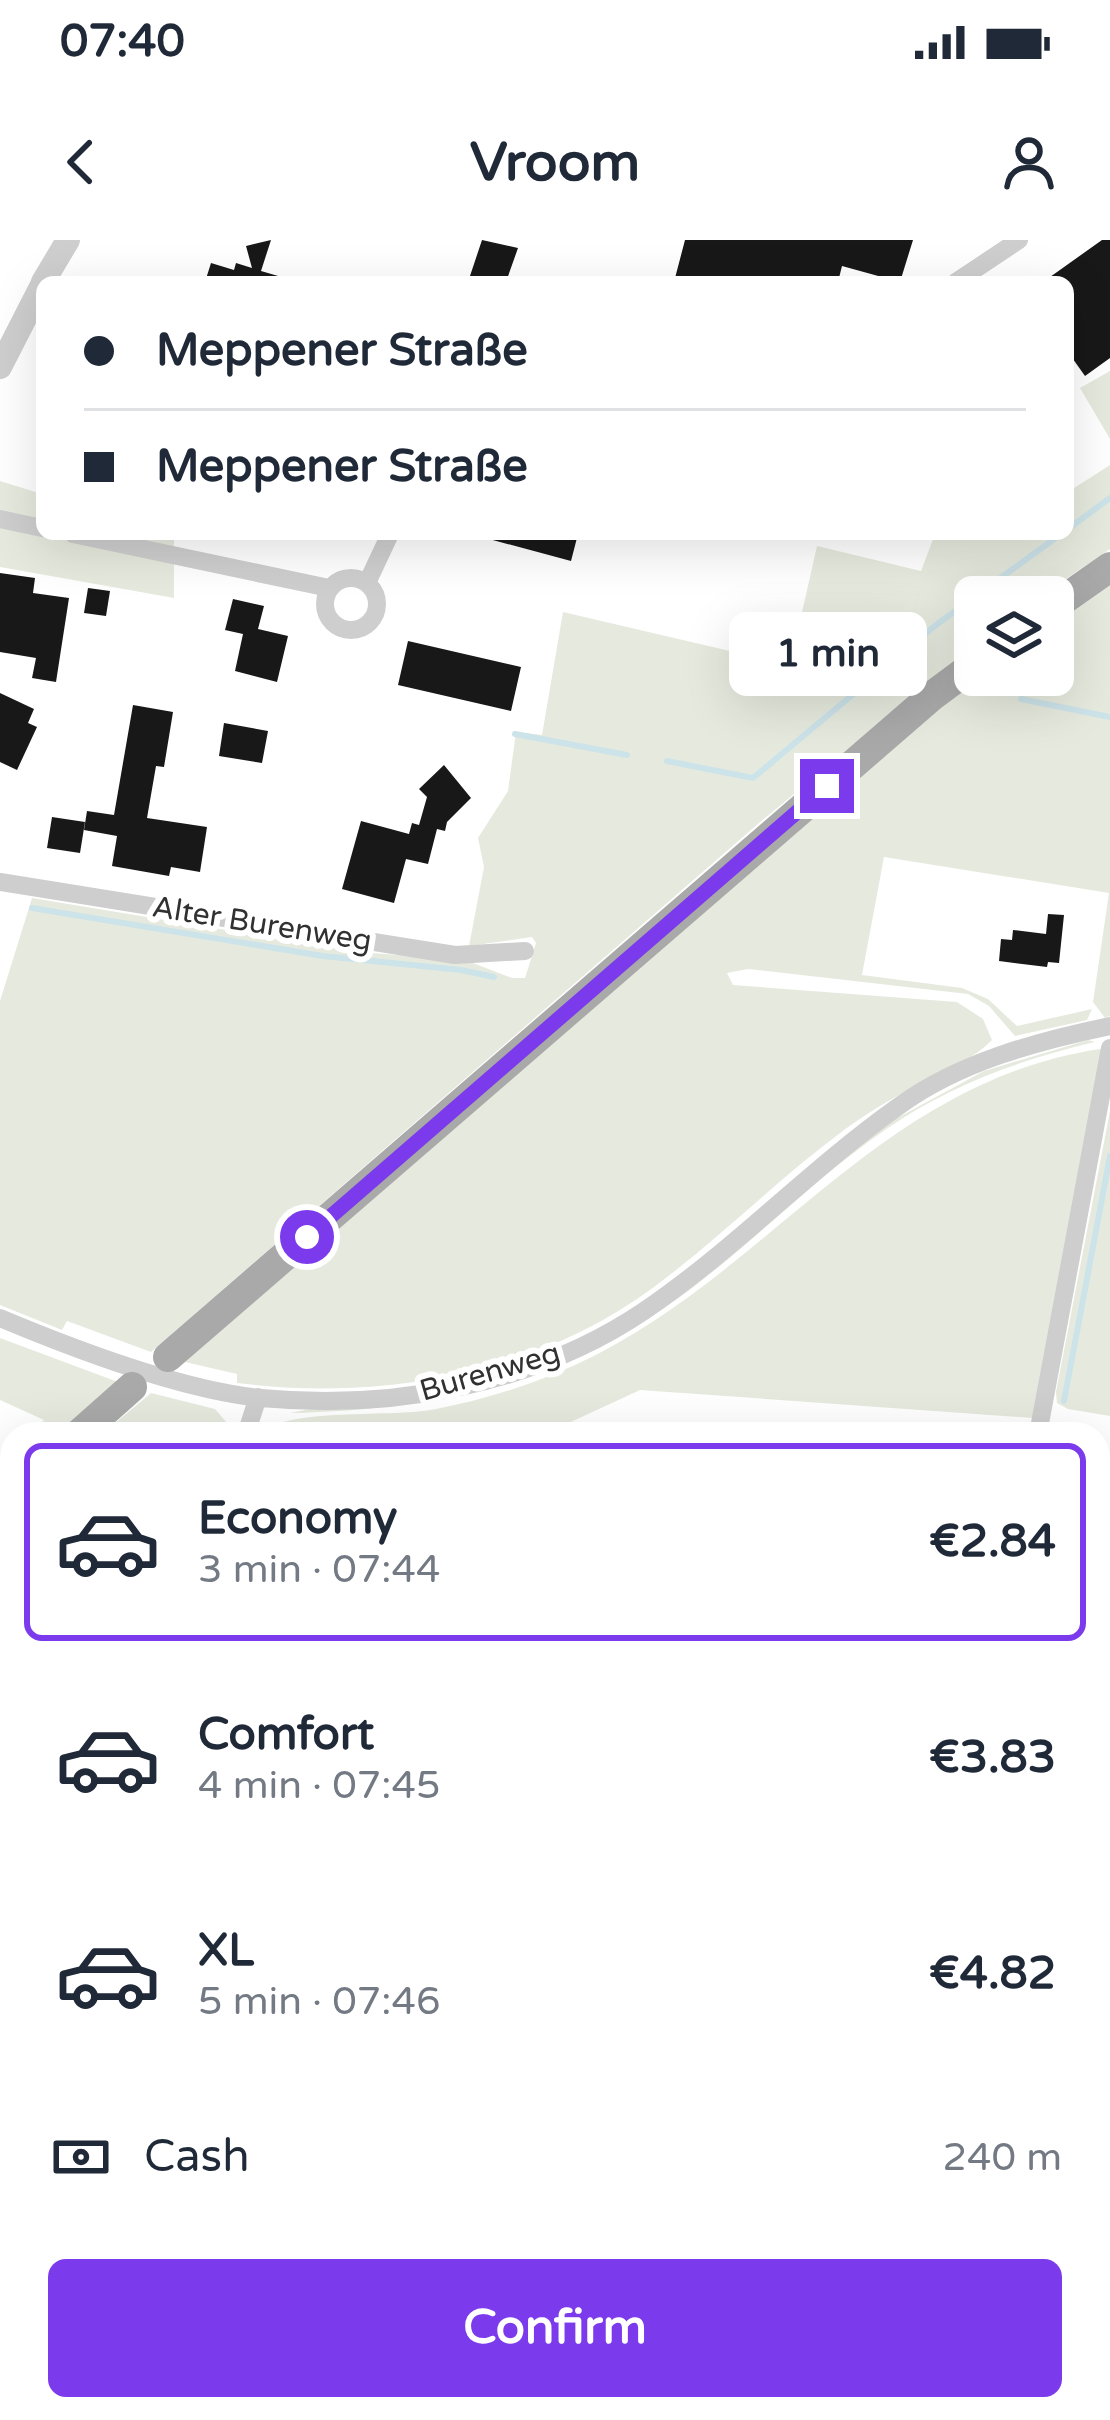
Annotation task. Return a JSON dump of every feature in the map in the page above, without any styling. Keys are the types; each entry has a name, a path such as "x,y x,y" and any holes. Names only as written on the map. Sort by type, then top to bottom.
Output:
{"main road":[{"path":"1074,592 1110,566"},
{"path":"168,1357 954,680"},
{"path":"88,1422 124,1374"}],"street":[{"path":"47,276 68,240"},
{"path":"965,276 1019,240"},
{"path":"0,367 36,297"},
{"path":"0,519 36,527"},
{"path":"101,540 329,588 351,577 367,583 376,598 375,615 354,630 330,620 324,604 329,588"},
{"path":"367,583 387,540"},
{"name":"Alter Burenweg","path":"0,882 455,955 525,951"},
{"name":"Burenweg","path":"0,1318 124,1374 258,1397 351,1401 436,1393 544,1363 642,1312 902,1103 986,1060 1110,1026"},
{"path":"1040,1422 1110,1048"},
{"path":"250,1422 258,1397"}],"shaded area":[{"path":"1110,371 1110,439 1080,388"},
{"path":"1110,465 1110,549 1070,576 954,576 954,662 759,823 151,1352 67,1321 62,1330 0,1305 0,1001 32,898 358,952 465,960 512,978 525,978 536,943 532,937 469,946 484,867 478,838 508,791 516,732 542,735 563,612 790,665 817,546 921,571 933,540 1074,540 1074,488"},
{"path":"0,481 36,492 36,540 174,540 174,598 0,567"},
{"path":"1110,580 1110,1016 1105,1018 1093,1002 1109,893 884,857 862,975 962,988 988,999 1017,1026 1092,1009 1087,1020 1015,1036 989,1006 968,994 748,969 727,973 733,985 957,1002 983,1019 992,1040 854,1123 654,1287 558,1342 454,1375 346,1388 237,1383 237,1374 185,1362 954,696 1074,696 1074,605"},
{"path":"1088,1040 1095,1042 986,1076 909,1114 823,1177 674,1302 599,1346 514,1381 472,1392 383,1407 290,1413 562,1360 888,1123 984,1071"},
{"path":"1100,1049 1106,1052 1033,1418 640,1390 571,1422 285,1422 454,1405 575,1365 644,1327 707,1283 887,1140 951,1100 1021,1069"},
{"path":"1110,1111 1110,1416 1068,1409 1057,1403 1056,1392"},
{"path":"0,1338 118,1382 72,1422 42,1422 0,1400"},
{"path":"151,1393 215,1409 226,1422 116,1422"}],"building":[{"path":"271,240 261,271 278,276 207,276 211,263 234,270 236,263 252,268 246,246"},
{"path":"482,240 518,248 508,276 470,276"},
{"path":"685,240 913,240 902,276 878,276 842,266 840,276 676,276"},
{"path":"1102,240 1110,240 1110,358 1085,376 1074,360 1074,276 1051,276"},
{"path":"493,540 576,540 571,561"},
{"path":"0,573 35,578 33,593 69,598 56,682 32,678 36,658 0,652"},
{"path":"88,588 110,591 106,616 84,613"},
{"path":"233,599 264,606 258,629 288,636 277,682 235,671 243,634 225,630"},
{"path":"408,641 521,667 511,711 398,685"},
{"path":"0,693 34,709 28,723 37,727 17,770 0,762"},
{"path":"133,705 173,712 164,767 156,766 147,818 207,827 200,872 171,867 169,876 112,866 117,836 84,830 87,811 114,815"},
{"path":"224,723 268,731 262,763 219,756"},
{"path":"444,765 471,798 447,822 445,831 437,829 428,864 406,859 394,903 342,889 361,821 409,834 412,823 419,825 427,797 419,789"},
{"path":"52,817 85,822 80,853 47,848"},
{"path":"1048,914 1064,915 1059,963 1048,962 1047,967 999,961 1001,939 1012,940 1013,930 1046,934"}],"waterway":[{"path":"1074,525 1110,498"},
{"path":"667,761 753,778 936,625 1053,540"},
{"path":"1021,699 1110,717"},
{"path":"515,734 627,755"},
{"path":"32,908 323,956 494,977"},
{"path":"1064,1401 1110,1156"}],"route":[{"path":"307,1237 827,786"}]}
